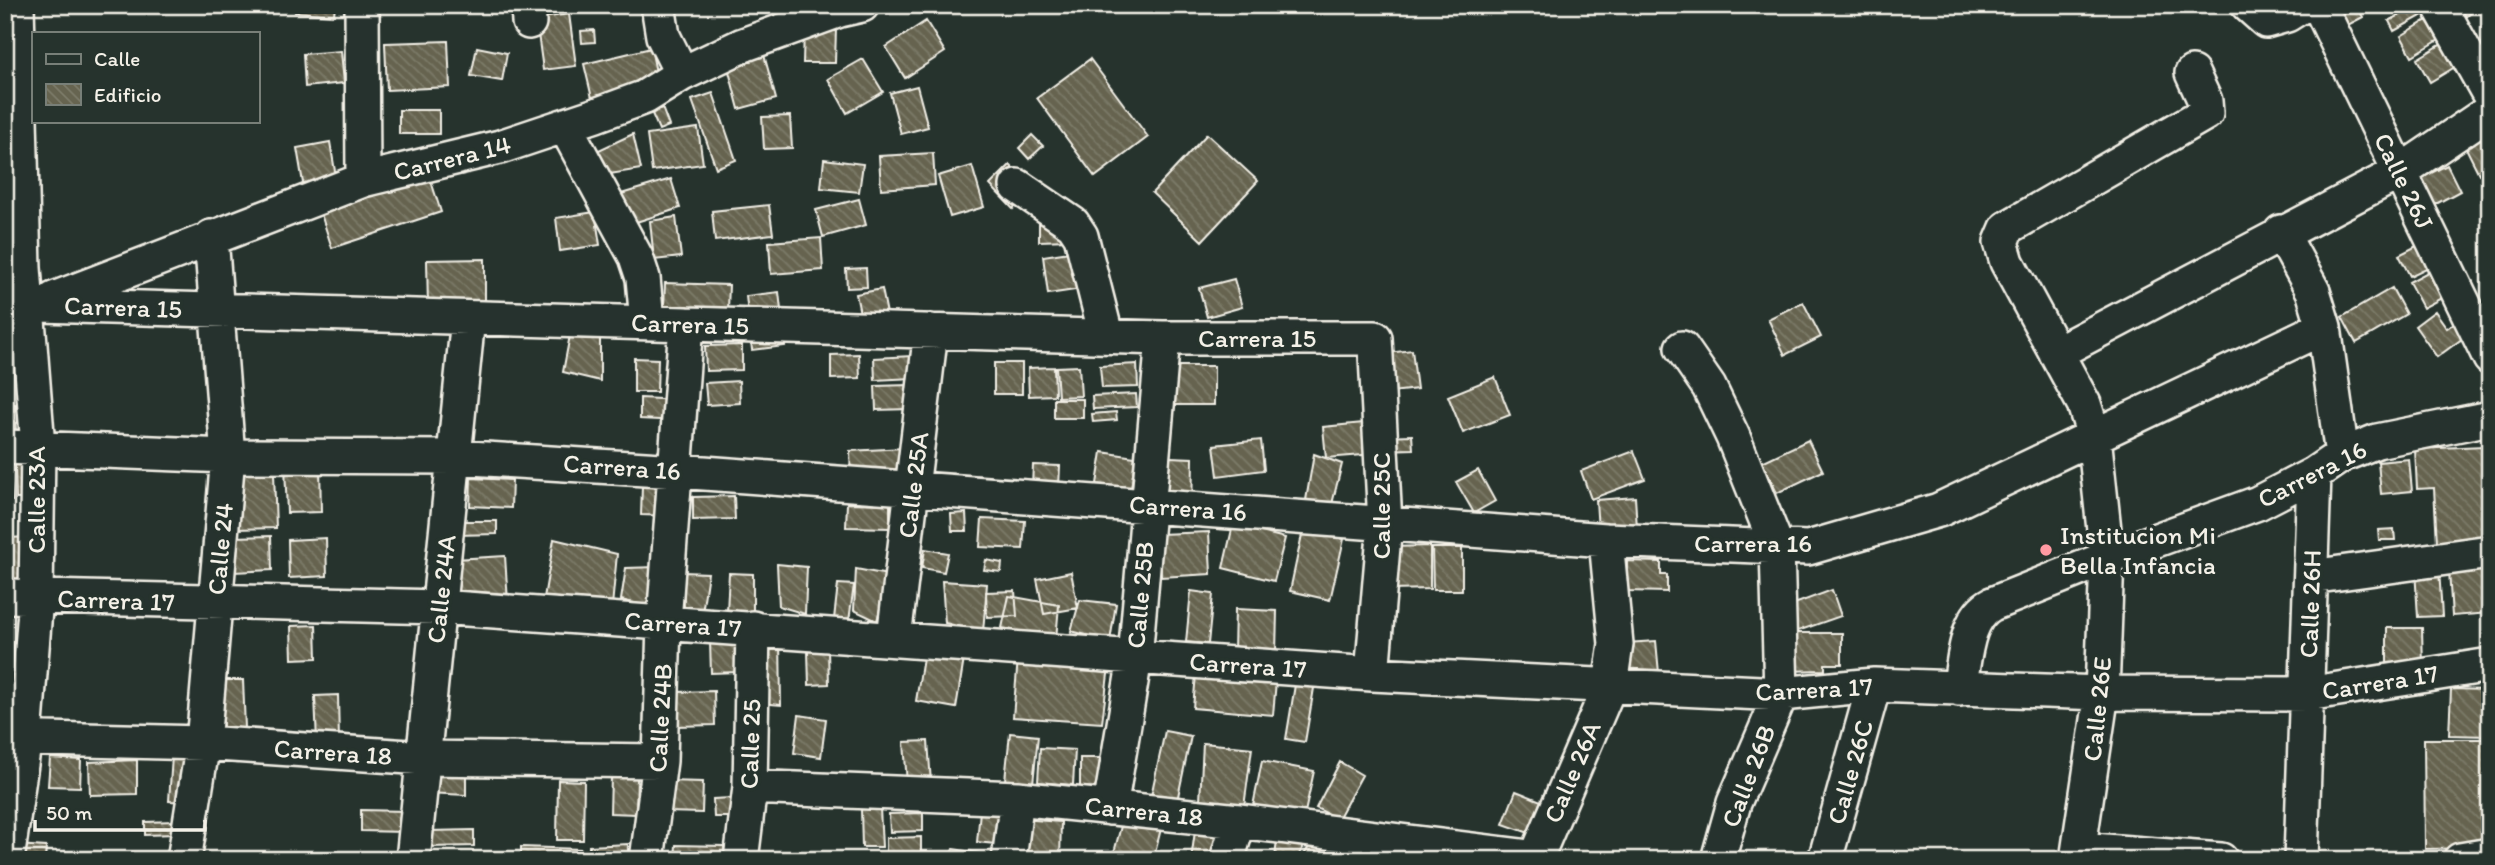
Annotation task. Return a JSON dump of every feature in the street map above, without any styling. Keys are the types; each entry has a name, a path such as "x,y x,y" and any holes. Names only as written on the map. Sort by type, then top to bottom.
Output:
{"street":[{"name":"Calle 23A","path":"7,860 20,596 24,307 14,184 18,5"},
{"path":"362,5 363,180"},
{"path":"658,5 663,36 682,74"},
{"name":"Carrera 14","path":"24,307 363,180 500,147 565,126 645,97 682,74 743,45 840,10 862,5"},
{"path":"2248,5 2266,20 2287,15 2303,5"},
{"name":"Calle 26J","path":"2319,5 2490,358"},
{"path":"2439,5 2490,96"},
{"name":"Calle 26E","path":"2078,855 2102,693 2108,558 2094,436 2084,404 2007,262 2001,242 2007,228 2206,113 2205,101 2192,73"},
{"path":"2056,353 2281,232 2400,172 2490,111"},
{"path":"565,126 636,257 643,278 647,322"},
{"path":"1017,186 1073,224 1081,236 1106,335"},
{"path":"2281,232 2313,291 2324,327 2342,455"},
{"name":"Calle 24","path":"184,860 203,743 228,456 219,310 211,237"},
{"name":"Carrera 15","path":"24,307 219,310 1163,338 1376,338"},
{"name":"Calle 24A","path":"413,860 468,318"},
{"name":"Calle 24B","path":"647,860 660,761 664,622 686,324"},
{"name":"Carrera 16","path":"21,447 228,456 454,457 1606,540 1808,548 1939,510 2324,327"},
{"name":"Calle 25A","path":"894,638 931,331"},
{"name":"Calle 25B","path":"1110,808 1135,658 1163,338"},
{"name":"Calle 25C","path":"1372,674 1385,523 1376,338"},
{"path":"1682,348 1709,387 1733,436 1777,547 1781,694"},
{"name":"Carrera 16","path":"1959,688 1973,622 1980,611 2108,558 2258,503 2314,474 2342,455 2377,441 2490,418"},
{"name":"Calle 26H","path":"2301,860 2314,474"},
{"name":"Calle 26A","path":"1535,859 1610,685 1616,644 1606,540"},
{"path":"2311,576 2490,552"},
{"name":"Carrera 17","path":"20,596 439,607 1372,674 1781,694 1874,685 2102,693 2307,694 2490,665"},
{"name":"Calle 25","path":"741,860 750,787 753,628"},
{"name":"Calle 26C","path":"1825,860 1874,685"},
{"name":"Calle 26B","path":"1718,860 1734,803 1781,694"},
{"name":"Carrera 18","path":"15,737 203,743 424,758 660,761"},
{"name":"Carrera 18","path":"750,787 1017,798 1239,821 1380,848 1535,859"},
{"path":"1009,860 1017,798"},
{"path":"1227,860 1239,821"},
{"path":"2078,855 2221,860"},
{"path":"2460,860 2490,855"}],"building":[{"path":"296,5 335,5 334,15 295,12"},
{"path":"383,5 436,5 436,11 383,10"},
{"path":"466,5 503,5 502,13 466,10"},
{"path":"2356,5 2363,17 2346,26 2339,14"},
{"path":"2418,5 2425,14 2394,31 2389,21"},
{"path":"2454,5 2480,5 2465,18"},
{"path":"569,14 576,66 543,70 536,19"},
{"path":"2427,20 2439,40 2412,56 2401,36"},
{"path":"926,21 945,52 905,78 886,47"},
{"path":"804,28 836,29 835,63 803,63"},
{"path":"594,30 595,42 582,43 581,31"},
{"path":"448,41 450,87 387,90 385,43"},
{"path":"2442,44 2455,67 2430,82 2417,59"},
{"path":"477,47 507,53 502,81 471,76"},
{"path":"651,48 658,82 592,98 584,64"},
{"path":"341,51 344,83 305,87 303,54"},
{"path":"763,51 776,99 739,109 726,60"},
{"path":"863,59 883,92 847,113 828,79"},
{"path":"1090,59 1148,137 1095,177 1037,98"},
{"path":"917,86 928,127 901,134 890,93"},
{"path":"713,93 736,160 716,168 692,100"},
{"path":"661,105 669,126 659,130 650,109"},
{"path":"399,110 439,110 439,134 399,134"},
{"path":"790,116 792,148 764,149 762,117"},
{"path":"698,128 703,164 652,171 647,135"},
{"path":"2490,133 2490,169 2479,174 2465,146"},
{"path":"633,134 641,169 604,175 588,155"},
{"path":"1207,134 1258,181 1202,241 1152,193"},
{"path":"1032,135 1043,146 1029,159 1019,148"},
{"path":"330,142 336,177 303,183 297,148"},
{"path":"933,153 935,185 881,189 879,156"},
{"path":"824,159 863,164 859,192 821,188"},
{"path":"1010,165 1033,188 1013,209 990,185"},
{"path":"2447,165 2460,191 2434,205 2421,178"},
{"path":"972,166 984,207 950,217 938,176"},
{"path":"429,175 441,212 332,248 320,211"},
{"path":"671,179 680,208 627,225 618,195"},
{"path":"859,199 866,225 823,237 816,210"},
{"path":"769,205 773,234 715,241 712,211"},
{"path":"595,212 600,245 560,251 556,218"},
{"path":"1039,216 1067,240 1039,241"},
{"path":"676,217 681,257 654,260 650,221"},
{"path":"821,238 823,270 771,274 769,242"},
{"path":"2430,239 2441,261 2410,276 2399,255"},
{"path":"1076,251 1082,289 1048,294 1043,256"},
{"path":"485,259 485,307 428,308 427,260"},
{"path":"2437,267 2451,293 2423,308 2409,282"},
{"path":"866,268 867,287 847,288 846,269"},
{"path":"1234,279 1242,307 1207,317 1199,288"},
{"path":"665,283 729,285 727,334 663,332"},
{"path":"2392,288 2406,314 2356,343 2342,317"},
{"path":"882,289 887,314 861,318 856,294"},
{"path":"779,292 785,346 752,350 746,296"},
{"path":"1803,302 1821,337 1785,355 1768,319"},
{"path":"2435,311 2447,328 2460,319 2470,333 2437,357 2415,326"},
{"path":"570,335 600,338 600,381 563,372"},
{"path":"742,345 742,370 706,371 705,346"},
{"path":"1412,350 1417,389 1383,393 1379,354"},
{"path":"859,354 860,378 831,379 831,355"},
{"path":"912,356 913,378 875,380 874,358"},
{"path":"634,358 658,359 657,392 634,392"},
{"path":"994,363 1022,363 1022,394 994,394"},
{"path":"1137,364 1138,387 1102,388 1100,366"},
{"path":"1079,366 1081,396 1058,397 1056,367"},
{"path":"1165,366 1214,366 1214,405 1165,405"},
{"path":"1054,367 1055,395 1029,396 1028,368"},
{"path":"1495,377 1510,415 1463,433 1448,396"},
{"path":"739,381 740,403 707,405 705,383"},
{"path":"909,385 910,409 876,410 875,386"},
{"path":"1136,394 1137,407 1093,409 1092,396"},
{"path":"640,398 680,400 679,421 640,419"},
{"path":"1054,399 1083,399 1083,418 1054,418"},
{"path":"5,404 15,404 16,437 5,437"},
{"path":"1116,412 1117,420 1093,422 1092,414"},
{"path":"1373,422 1376,454 1326,458 1323,427"},
{"path":"1412,435 1413,449 1383,450 1383,436"},
{"path":"1261,440 1264,470 1218,476 1214,445"},
{"path":"1808,440 1823,471 1777,493 1762,462"},
{"path":"2484,446 2489,540 2437,543 2434,488 2417,489 2415,449"},
{"path":"904,448 905,478 851,481 850,451"},
{"path":"1634,451 1645,479 1591,499 1581,471"},
{"path":"1102,452 1135,457 1131,489 1097,484"},
{"path":"1314,454 1342,464 1332,504 1306,500"},
{"path":"1146,456 1193,458 1192,517 1145,515"},
{"path":"2409,459 2412,491 2381,494 2378,462"},
{"path":"15,465 36,465 37,499 16,499"},
{"path":"320,465 321,512 287,513 285,466"},
{"path":"1033,465 1060,466 1059,487 1032,486"},
{"path":"10,467 12,501 5,501 5,468"},
{"path":"1478,470 1495,501 1474,513 1456,482"},
{"path":"274,473 276,528 236,529 234,474"},
{"path":"471,478 512,480 511,508 470,506"},
{"path":"642,486 671,487 671,516 641,515"},
{"path":"734,496 735,519 693,520 693,497"},
{"path":"1635,497 1637,528 1598,531 1596,500"},
{"path":"847,503 890,504 890,528 846,527"},
{"path":"966,513 967,531 952,531 951,514"},
{"path":"982,519 1025,521 1023,549 980,547"},
{"path":"456,521 497,521 497,534 456,535"},
{"path":"1233,525 1285,538 1274,581 1223,568"},
{"path":"2394,529 2395,540 2379,540 2378,530"},
{"path":"1303,530 1344,539 1330,600 1290,591"},
{"path":"1209,532 1211,574 1161,577 1160,534"},
{"path":"271,536 272,570 234,572 233,537"},
{"path":"30,537 31,586 8,587 7,538"},
{"path":"326,538 327,576 289,578 288,540"},
{"path":"554,539 617,554 612,606 544,598"},
{"path":"1430,546 1430,589 1390,590 1389,547"},
{"path":"1432,548 1462,548 1462,590 1433,590"},
{"path":"925,549 948,553 944,572 922,568"},
{"path":"505,556 508,602 458,605 455,559"},
{"path":"986,560 1002,563 1001,572 984,570"},
{"path":"1627,561 1661,562 1661,575 1667,575 1667,592 1627,591"},
{"path":"777,564 807,567 805,614 779,606"},
{"path":"657,567 656,608 621,600 626,568"},
{"path":"2487,568 2490,613 2452,616 2449,571"},
{"path":"856,569 888,575 877,621 854,610"},
{"path":"2439,569 2442,616 2418,617 2415,570"},
{"path":"683,572 708,573 702,613 684,611"},
{"path":"1071,572 1078,608 1044,614 1037,579"},
{"path":"729,573 753,574 753,612 727,612"},
{"path":"942,581 987,584 983,632 945,623"},
{"path":"838,584 854,585 849,621 834,619"},
{"path":"1832,590 1841,616 1795,632 1786,607"},
{"path":"1015,591 1017,616 987,617 986,592"},
{"path":"1191,591 1213,594 1208,644 1186,642"},
{"path":"1009,596 1059,605 1056,639 1002,628"},
{"path":"1080,600 1116,604 1110,641 1071,631"},
{"path":"1235,609 1277,611 1276,653 1234,651"},
{"path":"316,625 317,658 292,659 291,626"},
{"path":"2387,628 2422,628 2423,668 2387,668"},
{"path":"1786,633 1842,633 1842,664 1825,664 1825,670 1786,671"},
{"path":"763,637 780,638 781,705 760,703"},
{"path":"1656,641 1659,673 1629,676 1626,643"},
{"path":"710,642 738,642 738,672 711,673"},
{"path":"828,650 829,684 809,685 808,651"},
{"path":"924,652 964,659 956,708 916,701"},
{"path":"1018,658 1109,666 1102,723 1013,717"},
{"path":"1196,674 1276,681 1273,715 1193,708"},
{"path":"1296,679 1315,682 1305,742 1286,739"},
{"path":"222,680 243,680 245,728 223,728"},
{"path":"2451,689 2489,690 2488,736 2449,735"},
{"path":"714,691 715,725 677,726 676,692"},
{"path":"338,695 339,742 317,742 315,696"},
{"path":"799,715 826,719 821,757 794,753"},
{"path":"1165,731 1191,736 1177,801 1151,796"},
{"path":"1010,733 1038,736 1033,783 1005,780"},
{"path":"2424,739 2490,739 2490,848 2425,849"},
{"path":"928,741 931,783 907,784 904,742"},
{"path":"1203,743 1252,748 1243,814 1200,801"},
{"path":"1040,748 1075,750 1073,785 1038,782"},
{"path":"172,756 191,757 188,802 169,801"},
{"path":"50,758 81,760 80,787 48,786"},
{"path":"1080,758 1106,758 1106,788 1080,787"},
{"path":"137,760 137,794 90,795 89,762"},
{"path":"1262,761 1314,771 1304,817 1253,806"},
{"path":"1340,762 1362,775 1338,819 1316,808"},
{"path":"428,771 466,772 466,795 427,793"},
{"path":"611,777 637,778 636,814 610,813"},
{"path":"558,780 584,781 583,840 557,840"},
{"path":"667,781 703,782 702,813 666,812"},
{"path":"1516,791 1541,801 1529,833 1503,824"},
{"path":"731,798 732,817 714,817 713,799"},
{"path":"880,808 882,847 862,847 861,809"},
{"path":"361,810 406,811 405,832 361,831"},
{"path":"980,811 1007,814 1004,845 977,842"},
{"path":"923,813 923,831 890,832 889,814"},
{"path":"1124,815 1162,825 1153,860 1112,860"},
{"path":"1021,819 1061,822 1060,860 1013,860"},
{"path":"175,821 175,834 145,835 145,822"},
{"path":"474,830 474,846 429,847 429,831"},
{"path":"1195,831 1228,835 1223,860 1191,860"},
{"path":"1317,836 1340,852 1334,860 1300,860"},
{"path":"921,837 921,860 904,860 904,854 886,854 886,838"},
{"path":"1277,838 1305,845 1295,860 1275,860"},
{"path":"628,844 628,860 589,860 589,846"},
{"path":"16,845 46,847 45,860 15,860"},
{"path":"676,845 724,846 724,860 675,860"},
{"path":"521,847 581,849 581,860 521,860"},
{"path":"953,849 994,855 993,860 949,860"}],"place":[{"name":"Institucion Mi Bella Infancia","path":"2046,550"}]}
